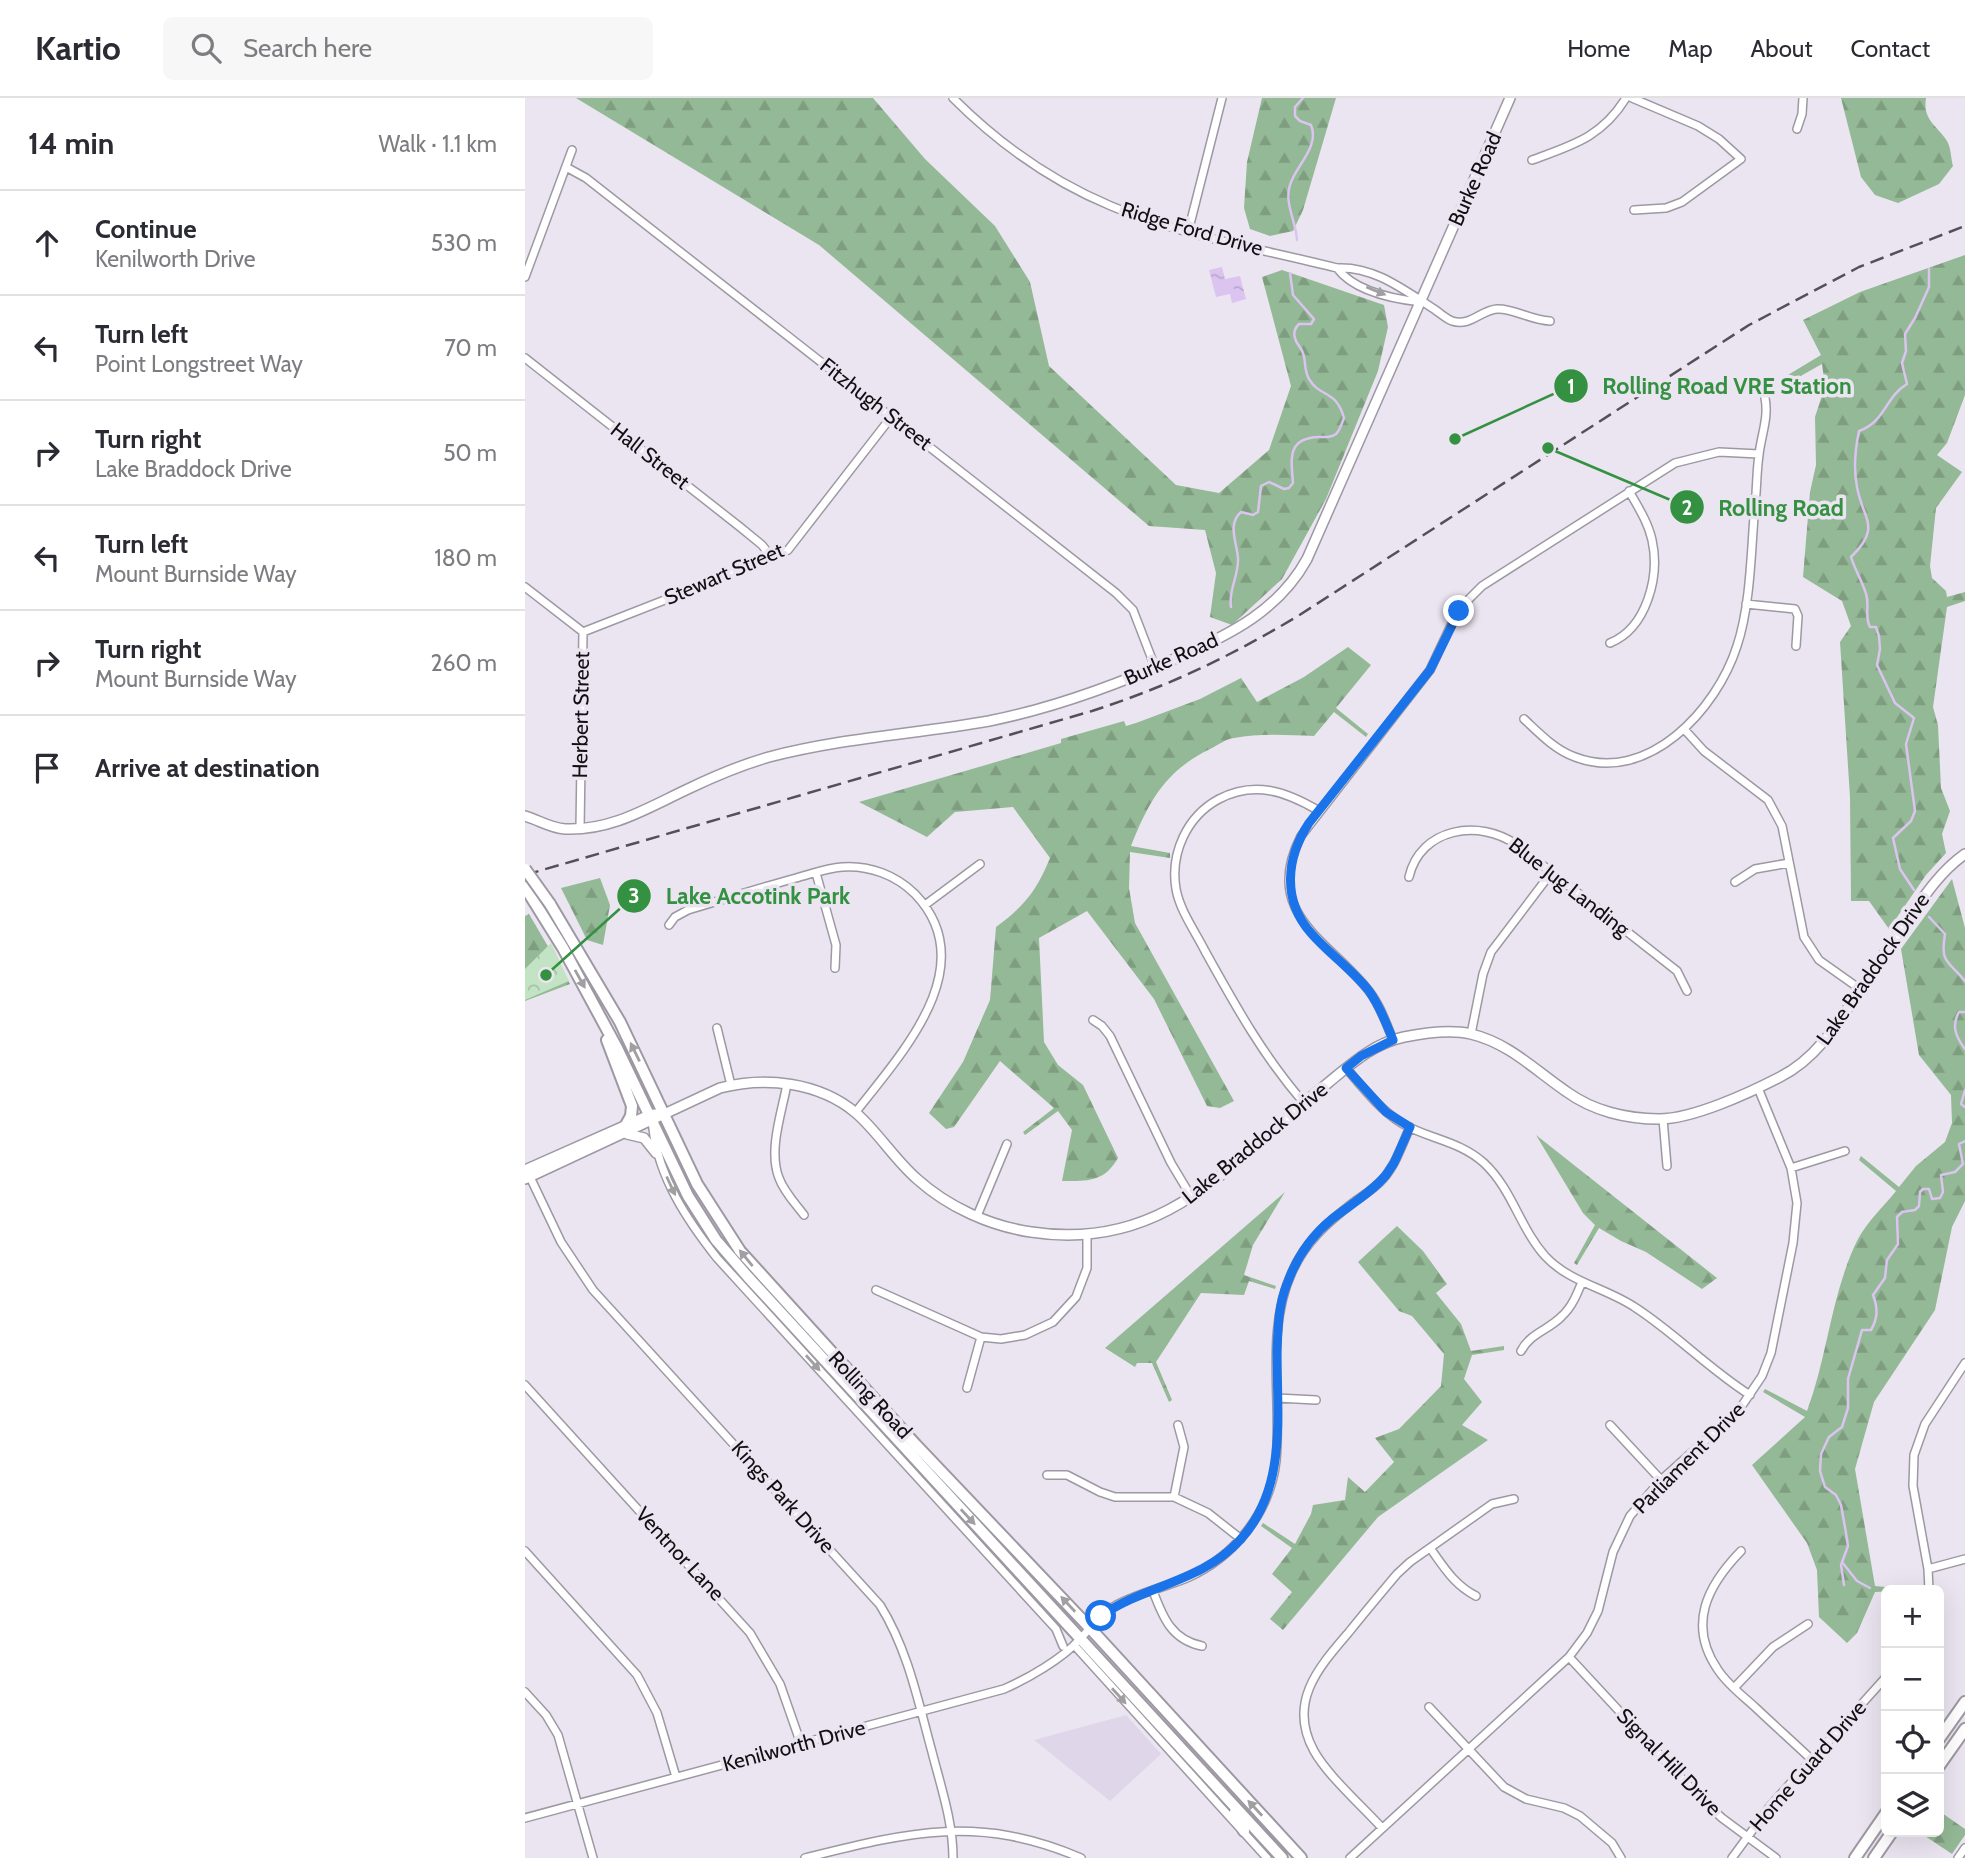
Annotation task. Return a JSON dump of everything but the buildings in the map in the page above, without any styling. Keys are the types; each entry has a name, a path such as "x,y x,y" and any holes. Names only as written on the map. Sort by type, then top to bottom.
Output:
{"main road":[{"name":"Rolling Road","path":"525,869 688,1196 706,1226 730,1257 1077,1639 1282,1858"},
{"name":"Rolling Road","path":"525,887 545,906 608,1000 706,1200 751,1264 1301,1858"},
{"path":"596,1008 632,1106 626,1129"},
{"path":"1944,1732 1965,1702"},
{"path":"1944,1759 1965,1729"},
{"path":"1229,1800 1244,1831"},
{"path":"1854,1858 1881,1820"},
{"path":"1874,1858 1889,1837"}],"street":[{"name":"Ridge Ford Drive","path":"953,98 997,139 1069,185 1111,206 1188,232 1337,268 1354,267 1402,287 1421,302"},
{"path":"1188,232 1222,98"},
{"name":"Burke Road","path":"525,816 554,827 580,829 625,820 715,776 767,758 852,740 1015,715 1085,694 1155,667 1234,631 1266,609 1291,584 1307,559 1510,98"},
{"path":"1532,160 1595,134 1618,111 1626,98"},
{"path":"1632,98 1698,126 1719,139 1741,159 1682,202 1666,208 1634,210"},
{"path":"1797,129 1803,98"},
{"path":"525,276 572,150"},
{"name":"Fitzhugh Street","path":"566,167 586,178 1131,606 1155,667"},
{"name":"Ridge Ford Drive","path":"1337,268 1346,279 1384,295 1397,300 1421,302"},
{"path":"1421,302 1447,319 1458,322 1472,320 1496,309 1530,319 1549,321"},
{"name":"Hall Street","path":"525,358 740,527 762,545 772,558"},
{"path":"1524,719 1563,752 1586,761 1619,762 1658,747 1684,729 1707,703 1726,674 1738,643 1745,604 1759,454 1767,412 1765,398"},
{"name":"Stewart Street","path":"583,632 787,550 796,542 892,416"},
{"path":"1393,1040 1371,993 1310,932 1297,911 1290,880 1293,855 1301,836 1430,670 1455,617 1475,593 1664,468 1688,458 1719,452 1759,454"},
{"path":"1610,643 1627,633 1640,614 1650,593 1654,572 1654,552 1649,532 1629,491"},
{"name":"Herbert Street","path":"525,587 583,632 580,829"},
{"path":"1745,604 1795,609 1798,616 1795,646"},
{"path":"1684,729 1704,751 1767,800 1781,825 1800,925 1809,946 1826,966 1860,989"},
{"path":"1304,1102 1265,1054 1232,1000 1181,906 1175,869 1180,844 1191,824 1207,807 1228,795 1251,789 1273,790 1293,796 1319,811"},
{"name":"Blue Jug Landing","path":"1409,877 1416,857 1425,847 1442,836 1463,830 1485,830 1500,835 1517,845 1677,971 1687,991"},
{"name":"Lake Braddock Drive","path":"526,1172 731,1085 754,1082 787,1084 820,1094 855,1113 918,1180 949,1202 998,1224 1028,1232 1087,1235 1127,1228 1192,1198 1361,1056 1393,1040 1428,1033 1471,1034 1517,1055 1568,1093 1594,1107 1625,1116 1663,1119 1699,1111 1758,1088 1785,1074 1811,1055 1836,1027 1933,884 1965,853"},
{"path":"1735,882 1755,869 1789,863"},
{"path":"925,905 980,864"},
{"path":"669,925 675,917 688,910 844,867 874,870 900,882 925,905 935,924 941,946 941,970 937,990 901,1053 855,1113"},
{"path":"815,873 837,945 835,968"},
{"path":"1471,1034 1483,974 1491,952 1551,873"},
{"path":"1093,1020 1109,1036 1171,1163 1192,1198"},
{"path":"717,1028 731,1085"},
{"path":"1346,1068 1386,1112 1410,1127 1462,1148 1483,1162 1499,1179 1544,1255 1567,1275 1635,1307 1750,1395"},
{"path":"787,1084 776,1164 783,1187 804,1215"},
{"name":"Parliament Drive","path":"1350,1858 1569,1657 1587,1633 1598,1611 1613,1552 1622,1530 1638,1505 1661,1480 1728,1420 1750,1395 1764,1371 1771,1353 1793,1243 1797,1203 1791,1168 1758,1088"},
{"name":"Rolling Road","path":"650,1118 656,1153 682,1209 717,1258 1056,1629 1063,1646"},
{"path":"1663,1119 1667,1166"},
{"name":"Kenilworth Drive","path":"525,1818 1004,1689 1055,1658 1113,1607 1209,1567 1241,1539 1260,1513 1273,1478 1277,1449 1280,1308 1293,1270 1307,1245 1326,1224 1386,1175 1410,1127"},
{"path":"626,1129 643,1138 656,1153"},
{"path":"977,1216 1007,1144"},
{"path":"1791,1168 1845,1151"},
{"name":"Kings Park Drive","path":"526,1172 561,1242 593,1290 880,1605 903,1649 951,1831 953,1858"},
{"path":"876,1290 981,1337 1001,1339 1025,1335 1045,1327 1062,1314 1076,1297 1084,1278 1088,1256 1087,1235"},
{"path":"1521,1351 1527,1340 1566,1312 1582,1282"},
{"path":"967,1388 981,1337"},
{"path":"1929,1585 1913,1486 1914,1455 1925,1424 1965,1363"},
{"name":"Ventnor Lane","path":"525,1385 750,1633 780,1684 801,1744"},
{"path":"1277,1398 1316,1400"},
{"path":"1174,1497 1184,1447 1178,1425"},
{"path":"1610,1425 1661,1480"},
{"path":"1047,1475 1067,1475 1115,1497 1174,1497 1208,1513 1241,1539"},
{"path":"1382,1828 1315,1752 1306,1731 1306,1698 1313,1677 1397,1574 1492,1504 1514,1499"},
{"path":"1430,1548 1454,1582 1476,1596"},
{"path":"525,1551 637,1675 657,1713 676,1777"},
{"path":"1741,1551 1713,1584 1706,1602 1703,1621 1711,1659 1734,1688 1811,1759"},
{"path":"1928,1569 1965,1559"},
{"path":"1153,1591 1171,1629 1185,1642 1202,1646"},
{"path":"1734,1688 1773,1647 1808,1625"},
{"name":"Rolling Road","path":"1077,1639 1267,1858"},
{"name":"Kenilworth Drive","path":"1055,1658 1063,1646 1077,1639"},
{"name":"Signal Hill Drive","path":"1569,1657 1698,1796 1776,1858"},
{"name":"Home Guard Drive","path":"1732,1858 1811,1759 1881,1682"},
{"path":"525,1692 546,1715 558,1735 593,1858"},
{"path":"1429,1707 1511,1792 1526,1799 1564,1808 1585,1819 1612,1843 1621,1858"},
{"path":"805,1858 903,1834 951,1831 983,1831 1022,1838 1081,1858"},
{"path":"1958,1858 1965,1847"}],"shaded area":[{"path":"1126,1715 1161,1754 1110,1801 1034,1740"}],"green space":[{"path":"576,98 873,98 925,159 995,226 1030,282 1049,366 1176,485 1219,493 1269,450 1291,386 1262,277 1282,270 1384,305 1388,327 1378,371 1326,499 1282,579 1232,625 1210,617 1216,573 1205,530 1149,526 819,245"},
{"path":"1262,98 1336,98 1303,210 1293,231 1270,236 1250,229 1244,208 1247,162"},
{"path":"1841,98 1926,98 1925,106 1929,119 1945,137 1953,166 1939,184 1898,203 1875,195 1861,177"},
{"path":"1965,255 1965,395 1947,443 1937,455 1962,472 1936,508 1930,566 1932,578 1946,591 1947,597 1965,592 1965,601 1947,607 1933,707 1938,725 1941,788 1950,811 1942,834 1946,853 1926,875 1889,929 1869,901 1851,901 1850,797 1840,642 1851,626 1842,601 1803,577 1810,492 1816,465 1815,417 1825,386 1822,364 1783,386 1778,381 1821,355 1803,320 1860,292"},
{"path":"1348,647 1371,665 1336,708 1368,734 1366,737 1334,712 1314,736 1254,735 1225,741 1194,758 1170,777 1152,801 1131,846 1170,853 1170,858 1130,852 1129,888 1135,923 1234,1101 1220,1108 1207,1106 1154,999 1087,911 1039,938 1044,1042 1058,1065 1083,1085 1118,1158 1113,1166 1095,1178 1062,1181 1072,1130 1058,1111 1025,1135 1023,1132 1054,1108 1000,1061 954,1127 946,1129 929,1113 963,1062 990,1000 996,927 1029,897 1050,858 1013,807 955,812 927,837 859,802 1061,743 1061,739 1124,721 1126,726 1136,723 1200,699 1241,678 1257,702 1304,677"},
{"path":"600,878 610,905 603,945 587,940 561,888"},
{"path":"1952,879 1965,928 1965,1201 1952,1227 1935,1310 1874,1402 1855,1469 1875,1586 1881,1587 1881,1592 1875,1592 1857,1633 1847,1643 1819,1617 1817,1570 1807,1543 1752,1465 1805,1417 1763,1392 1765,1389 1807,1411 1849,1260 1862,1233 1896,1191 1859,1160 1861,1156 1899,1187 1916,1166 1945,1142 1952,1123 1951,1095 1919,1055 1901,949"},
{"path":"529,914 570,984 525,1001 525,916"},
{"path":"551,943 569,981 525,1000 525,969"},
{"path":"1536,1135 1717,1278 1702,1289 1646,1252 1599,1228 1577,1265 1574,1263 1595,1225 1583,1213"},
{"path":"1285,1192 1253,1245 1244,1275 1276,1286 1275,1289 1249,1281 1244,1295 1201,1293 1156,1362 1172,1400 1169,1402 1152,1363 1137,1363 1135,1367 1105,1348"},
{"path":"1397,1226 1423,1251 1447,1284 1436,1293 1461,1324 1471,1351 1504,1346 1504,1350 1472,1355 1464,1379 1482,1402 1462,1425 1488,1440 1378,1517 1283,1630 1270,1619 1292,1592 1272,1574 1292,1548 1261,1526 1263,1523 1295,1544 1313,1505 1345,1500 1348,1477 1365,1492 1394,1462 1375,1438 1399,1429 1441,1386 1444,1354 1412,1316 1399,1311 1358,1262"},
{"path":"1944,1814 1965,1829 1965,1835 1952,1854 1926,1837 1944,1837"}],"water":[{"path":"1222,267 1225,279 1240,276 1246,299 1232,303 1230,294 1216,297 1209,270"}],"waterway":[{"path":"1297,240 1289,205 1290,185 1310,148 1313,133 1311,125 1295,116 1295,107 1303,98"},
{"path":"1914,890 1900,869 1893,838 1911,821 1915,811 1906,744 1914,718 1895,703 1877,665 1879,636 1876,627 1870,627 1868,623 1866,594 1851,557 1866,538 1868,530 1855,472 1859,431 1875,421 1894,395 1907,384 1902,363 1906,351 1905,334 1929,287 1929,269"},
{"path":"1231,607 1238,564 1234,522 1241,512 1253,515 1258,512 1261,486 1269,482 1284,489 1289,488 1293,483 1292,458 1296,445 1309,438 1334,435 1339,431 1344,418 1337,402 1313,385 1307,376 1303,353 1294,332 1299,324 1311,324 1314,319 1293,295 1290,273"},
{"path":"1929,917 1945,934 1944,951 1947,961 1965,981"},
{"path":"1965,1012 1959,1012 1955,1027 1965,1049"},
{"path":"1965,1090 1961,1104 1965,1107"},
{"path":"1844,1585 1841,1565 1848,1546 1846,1533 1841,1505 1836,1495 1825,1487 1820,1471 1821,1454 1829,1437 1842,1427 1848,1408 1848,1379 1862,1330 1871,1330 1873,1326 1877,1313 1873,1295 1885,1278 1887,1260 1898,1244 1897,1217 1902,1212 1915,1210 1919,1206 1920,1192 1923,1189 1929,1189 1932,1199 1940,1198 1943,1192 1941,1175 1955,1172 1963,1164 1959,1144 1965,1141"},
{"path":"1842,1562 1857,1581 1870,1588"}],"railway":[{"path":"525,875 1092,711 1198,670 1298,616 1749,325 1859,267 1965,226"}],"place":[{"name":"Rolling Road VRE Station","path":"1455,439"},
{"name":"Rolling Road","path":"1548,448"},
{"name":"Lake Accotink Park","path":"546,975"}],"route":[{"path":"1101,1616 1125,1601 1209,1567 1228,1553 1260,1513 1276,1465 1278,1328 1286,1287 1307,1245 1326,1224 1386,1175 1410,1127 1386,1112 1346,1068 1361,1056 1393,1040 1371,993 1304,925 1292,898 1290,868 1296,845 1309,823 1430,670 1459,611"}]}
